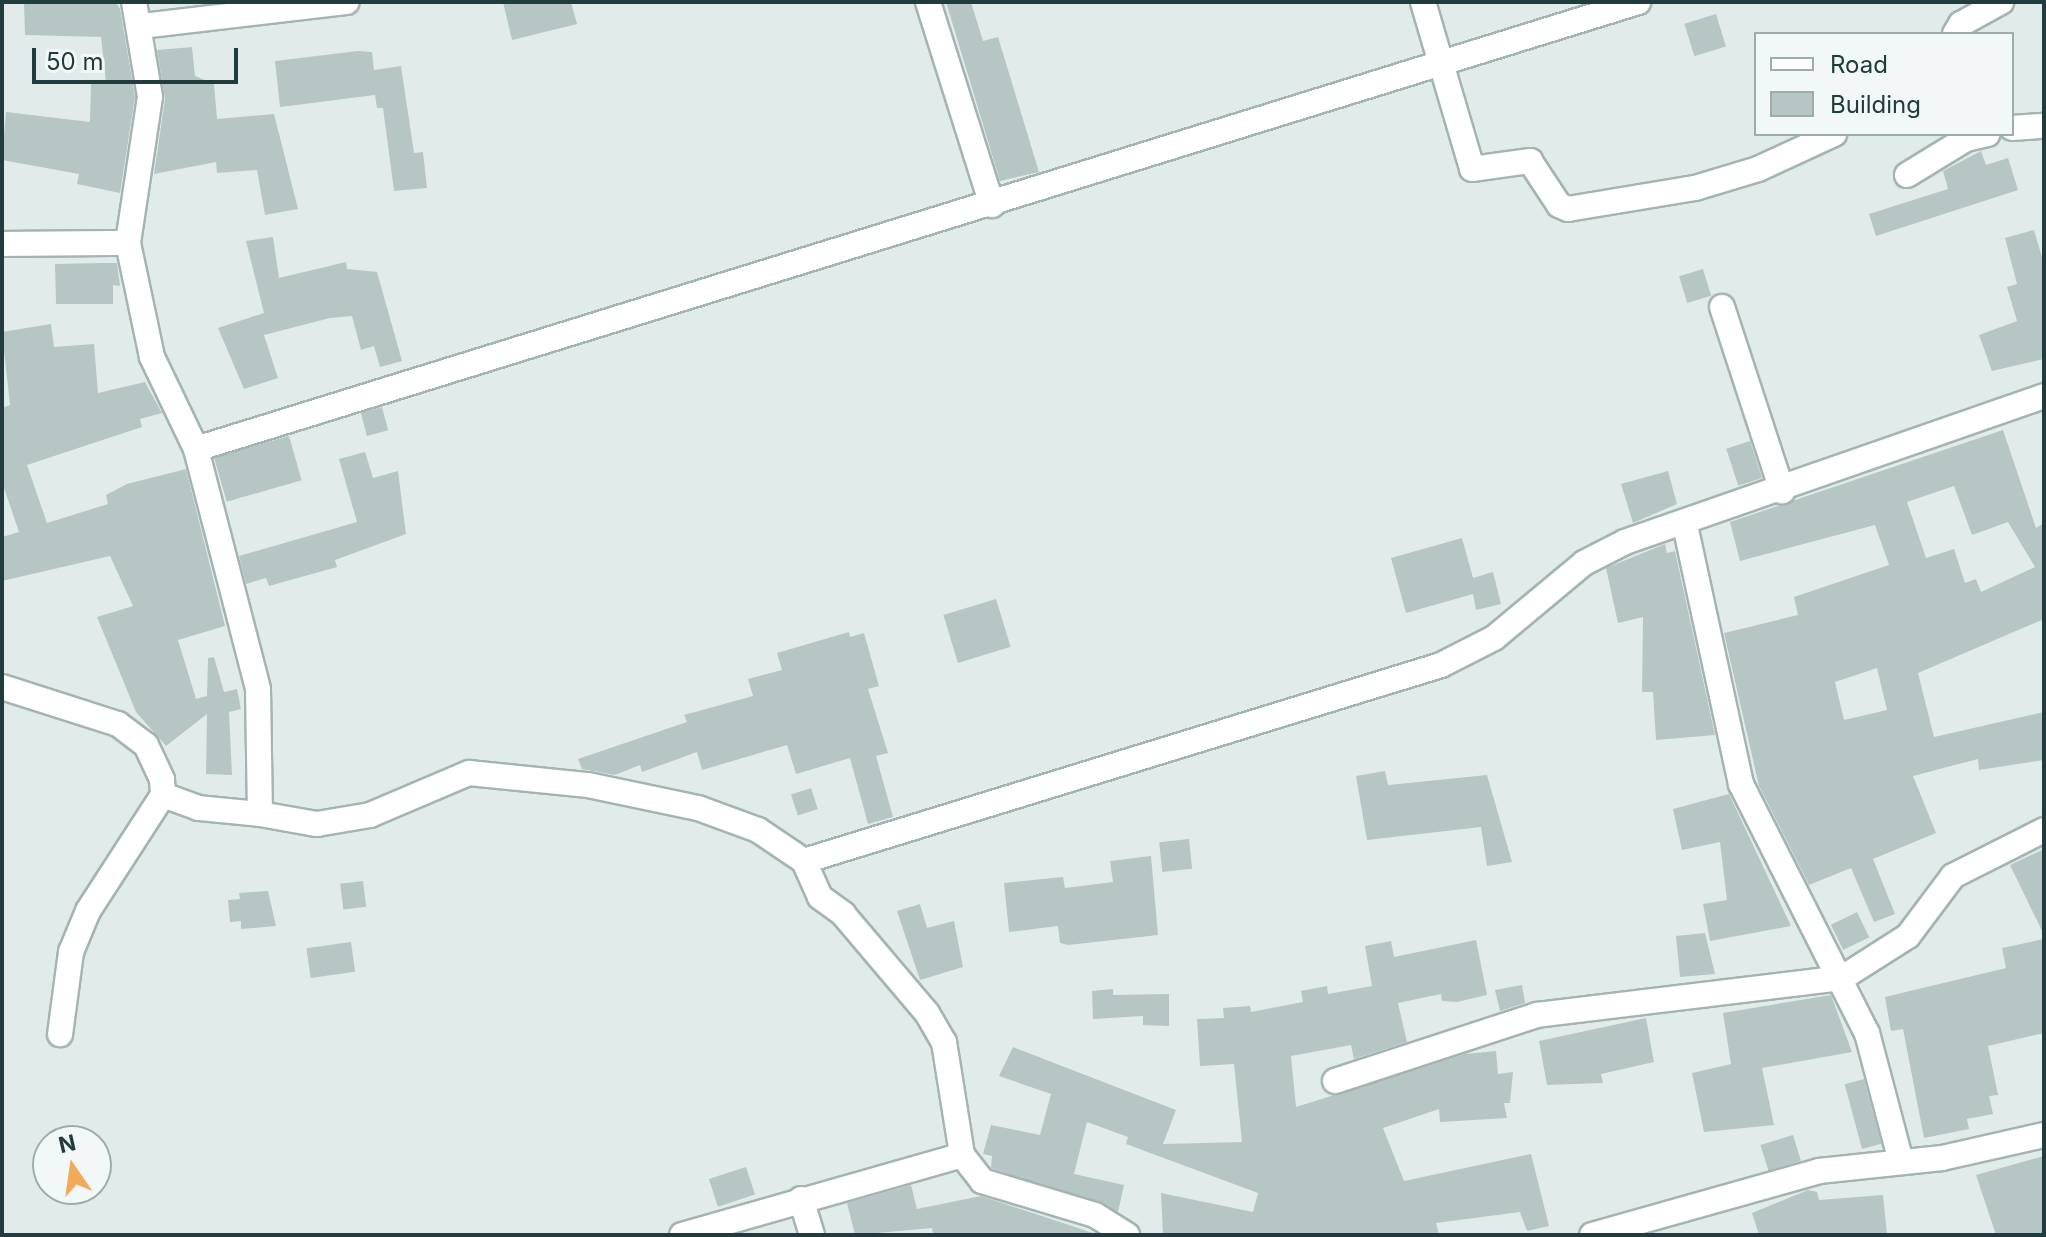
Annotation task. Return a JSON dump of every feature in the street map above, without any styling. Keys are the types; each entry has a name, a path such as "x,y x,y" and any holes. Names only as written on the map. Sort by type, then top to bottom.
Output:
{"street":[{"path":"134,2 142,26 150,97 128,243 152,357 196,449 258,689 260,814"},
{"path":"142,26 344,2"},
{"path":"928,2 992,205"},
{"path":"1423,2 1472,169 1530,161 1559,205 1568,209 1695,188 1758,169 1830,136"},
{"path":"196,449 992,205 1441,61 1638,2"},
{"path":"1956,32 1961,24 2001,2"},
{"path":"2014,128 2044,126"},
{"path":"1907,175 1966,139 1979,136"},
{"path":"2,244 128,243"},
{"path":"1722,307 1782,491"},
{"path":"804,861 1441,665 1494,638 1584,563 1625,542 1685,525 2044,396"},
{"path":"1685,525 1741,784 1842,978 1867,1033 1901,1162"},
{"path":"2,687 118,724 146,745 163,795"},
{"path":"163,795 199,808 317,824 370,815 469,773 588,785 698,808 758,830 804,861 820,897 853,925 927,1013 944,1042 962,1155 982,1181 1095,1215 1127,1235"},
{"path":"60,1034 71,952 88,911 163,795"},
{"path":"1335,1081 1537,1015 1842,978 1908,936 1953,876 2044,830"},
{"path":"1592,1235 1819,1171 1901,1162 2044,1135"},
{"path":"682,1235 962,1155"},
{"path":"801,1199 812,1235"}],"building":[{"path":"24,2 116,2 120,9 135,97 120,193 77,184 79,174 2,160 6,112 90,122 91,82 106,82 101,37 25,35"},
{"path":"503,2 571,2 577,24 512,40"},
{"path":"946,2 971,2 983,41 998,37 1039,172 1000,181"},
{"path":"1716,14 1726,47 1694,56 1684,24"},
{"path":"192,47 195,76 214,84 217,119 274,114 298,209 265,215 257,170 217,173 216,162 154,174 165,99 157,50"},
{"path":"372,52 374,70 401,66 414,153 423,152 427,188 394,191 383,108 377,108 375,95 280,107 275,61"},
{"path":"1981,151 1986,165 2008,158 2018,190 1876,236 1869,214 1948,189 1943,171"},
{"path":"2034,230 2044,264 2044,359 1992,371 1979,335 2017,321 2007,287 2017,284 2005,238"},
{"path":"273,237 279,278 346,262 347,269 377,272 402,361 380,367 374,346 361,350 352,316 330,318 264,335 278,378 244,389 218,328 264,313 246,241"},
{"path":"117,263 120,286 113,285 113,304 56,304 55,264"},
{"path":"1703,269 1711,296 1687,303 1679,276"},
{"path":"51,324 54,347 94,344 98,393 145,382 162,413 140,419 142,427 27,465 47,523 108,504 106,495 127,484 186,469 225,626 178,640 196,699 207,696 208,658 214,657 224,692 237,689 241,709 229,712 232,775 206,774 207,714 166,746 136,712 97,617 133,606 110,556 2,581 2,537 19,532 2,482 2,408 10,405 2,332"},
{"path":"382,407 388,430 367,436 361,413"},
{"path":"2003,430 2036,528 2044,523 2044,619 1918,673 1934,737 2044,712 2044,760 1979,770 1978,759 1913,776 1936,833 1873,859 1895,914 1874,922 1851,868 1809,885 1759,786 1724,633 1798,615 1794,597 1889,565 1875,525 1740,561 1730,522","holes":["1954,486 1972,535 2008,522 2035,567 1981,592 1976,579 1965,583 1954,549 1926,558 1907,502","1877,668 1887,710 1844,720 1835,682"]},
{"path":"289,436 302,480 227,502 214,457"},
{"path":"1750,441 1762,478 1738,486 1726,449"},
{"path":"365,452 373,478 398,471 406,534 335,560 337,567 269,586 266,578 246,584 239,556 357,522 339,459"},
{"path":"1668,471 1677,504 1633,523 1621,484"},
{"path":"1462,538 1473,578 1493,572 1501,604 1476,610 1473,594 1406,613 1391,558"},
{"path":"1665,544 1667,553 1675,551 1715,735 1656,740 1653,692 1642,692 1643,617 1618,623 1606,568"},
{"path":"996,599 1011,647 958,663 943,615"},
{"path":"849,632 850,637 864,633 879,686 868,689 888,753 876,756 893,817 868,824 850,758 796,774 787,745 702,770 697,752 642,772 640,765 615,775 582,769 578,759 687,722 684,715 753,696 748,679 782,670 777,653"},
{"path":"1385,771 1388,785 1487,775 1512,862 1487,866 1481,827 1367,840 1356,776"},
{"path":"811,788 818,809 798,815 791,794"},
{"path":"1729,794 1791,926 1710,941 1703,904 1727,900 1720,842 1682,850 1673,809"},
{"path":"1189,839 1192,869 1162,872 1159,842"},
{"path":"2044,849 2044,935 2010,865"},
{"path":"1151,856 1158,935 1068,945 1060,943 1058,926 1009,932 1004,883 1063,877 1065,888 1113,882 1110,861"},
{"path":"363,881 366,907 343,910 340,884"},
{"path":"268,891 276,926 241,929 241,921 230,922 228,900 240,899 239,893"},
{"path":"920,904 927,928 954,921 963,967 920,980 897,911"},
{"path":"1857,912 1869,937 1843,950 1831,925"},
{"path":"1705,933 1715,974 1680,977 1676,936"},
{"path":"2044,939 2044,1033 1988,1046 1998,1095 1989,1096 1993,1114 1967,1119 1969,1129 1924,1138 1903,1029 1891,1031 1885,997 2006,968 2002,948"},
{"path":"1476,940 1487,995 1457,1002 1442,1001 1441,994 1398,1003 1407,1042 1354,1059 1351,1045 1291,1056 1296,1107 1465,1054 1496,1051 1498,1074 1513,1072 1510,1103 1504,1103 1507,1118 1440,1122 1439,1109 1383,1128 1404,1181 1531,1154 1549,1226 1527,1231 1520,1212 1436,1223 1439,1235 1163,1235 1161,1193 1253,1212 1258,1193 1126,1144 1128,1137 1087,1122 1074,1174 1124,1185 1118,1212 991,1168 992,1156 983,1154 991,1125 1040,1135 1051,1094 999,1076 1013,1047 1176,1110 1163,1144 1242,1142 1234,1064 1200,1066 1197,1019 1224,1018 1223,1008 1250,1006 1251,1012 1303,1002 1301,991 1327,986 1328,994 1372,986 1365,946 1391,941 1394,957"},
{"path":"351,942 355,972 311,978 306,948"},
{"path":"1522,985 1525,1003 1500,1011 1495,990"},
{"path":"1113,989 1113,995 1169,994 1169,1026 1143,1025 1143,1016 1093,1019 1092,991"},
{"path":"1831,995 1852,1052 1762,1068 1774,1125 1704,1132 1692,1073 1731,1064 1723,1013"},
{"path":"1646,1018 1654,1062 1601,1074 1603,1083 1547,1085 1539,1041"},
{"path":"1864,1079 1881,1144 1862,1149 1845,1084"},
{"path":"1793,1135 1801,1161 1768,1171 1760,1145"},
{"path":"2044,1156 2044,1235 1996,1235 1976,1175"},
{"path":"746,1167 755,1195 718,1207 709,1179"},
{"path":"911,1185 917,1209 981,1196 1099,1235 933,1235 932,1228 855,1235 847,1203"},
{"path":"1808,1190 1817,1192 1819,1200 1883,1195 1887,1235 1759,1235 1752,1213"}]}
